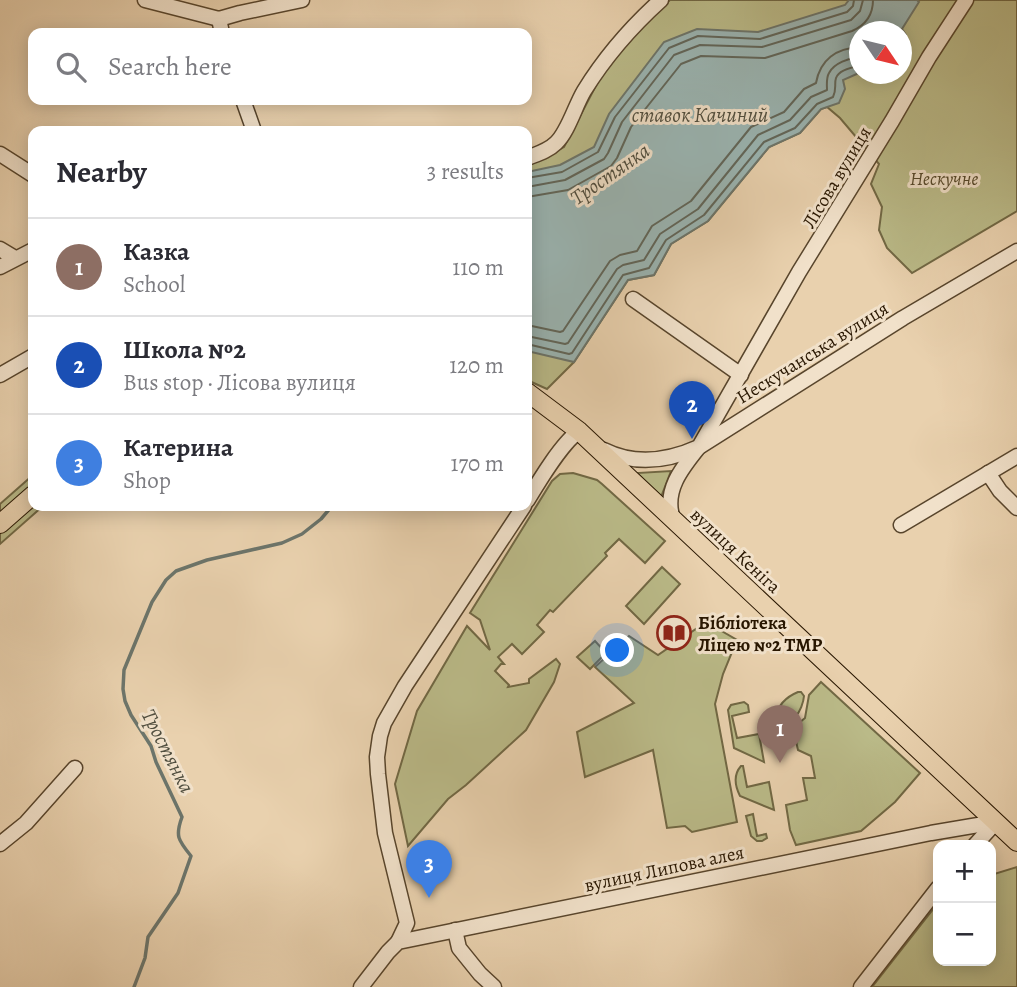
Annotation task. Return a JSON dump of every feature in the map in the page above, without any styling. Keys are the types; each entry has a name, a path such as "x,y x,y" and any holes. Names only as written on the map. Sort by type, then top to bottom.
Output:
{"main road":[{"name":"вулиця Кеніга","path":"532,395 579,432 1017,842"},
{"path":"0,524 28,499"}],"street":[{"path":"145,0 220,26 240,13 302,0"},
{"path":"532,156 557,143 592,78 627,34 661,0"},
{"name":"Лісова вулиця","path":"699,447 799,272 966,0"},
{"path":"245,105 252,126"},
{"path":"0,154 28,172"},
{"path":"0,249 15,258"},
{"name":"Нескучанська вулиця","path":"673,519 670,509 671,495 676,479 699,447 903,318 1017,251"},
{"path":"0,267 28,252"},
{"path":"634,299 741,374"},
{"path":"0,376 28,359"},
{"path":"532,494 560,452 579,432"},
{"path":"593,445 624,458 651,461 670,458 699,447"},
{"path":"901,525 1017,456"},
{"path":"988,473 1000,491 1017,508"},
{"path":"361,987 398,942 407,923 385,833 378,774 377,757 384,723 405,685 521,511"},
{"path":"0,844 26,823 75,768"},
{"path":"979,840 996,821"},
{"name":"вулиця Липова алея","path":"398,942 996,821"},
{"path":"861,987 933,894"},
{"path":"455,930 459,948 494,987"}],"green space":[{"name":"Нескучне","path":"670,0 1017,0 1017,211 912,273 887,248 879,230 882,207 871,184 879,164 840,118 827,107 821,109 800,133 769,147 708,221 671,244 654,275 628,280 574,362 547,389 532,382 532,163 564,147 615,49"},
{"path":"671,471 661,497 637,473"},
{"path":"573,473 597,480 665,541 645,563 619,539 605,553 607,556 537,625 544,632 522,654 512,644 498,657 504,664 495,671 508,687 529,683 529,679 556,659 560,664 554,682 526,730 448,799 408,846 395,784 417,711 467,626 490,650 480,620 470,613 552,481 560,474"},
{"path":"28,479 28,493 0,518 0,504"},
{"path":"28,510 37,511 0,544 0,532"},
{"path":"662,567 680,584 644,624 626,606"},
{"path":"706,622 737,640 723,674 715,704 737,822 692,832 685,826 667,828 653,750 585,777 577,732 634,703 595,667 629,636 658,655"},
{"path":"595,641 606,653 590,669 577,657"},
{"path":"821,682 920,773 895,802 861,831 796,845 790,830 786,805 807,800 803,778 815,778 811,756 798,750 793,728 805,718 809,695"},
{"path":"798,692 804,696 799,712 787,722 781,721 776,717 781,705"},
{"path":"744,702 748,705 749,712 732,716 737,738 759,734 764,762 734,748 728,710 731,705"},
{"path":"741,766 747,787 769,782 774,810 740,796 736,781"},
{"path":"753,814 757,836 766,834 767,838 762,841 751,836 746,816"},
{"path":"1017,867 1017,987 872,987 933,909 933,966 996,966 996,873"}],"water":[{"name":"ставок Качиний","path":"849,0 919,2 907,21 849,21 849,77 843,80 845,89 839,103 821,109 800,133 769,147 708,221 671,244 654,275 628,280 574,362 532,352 532,171 560,165 594,147 609,114 664,42 697,29 758,32 845,5"}],"waterway":[{"name":"Тростянка","path":"134,987 145,958 148,937 178,893 191,856 179,838 182,817 151,746 125,701 124,670 152,602 166,580 176,571 207,560 282,543 302,534 328,511"}],"place":[{"name":"Школа №2","path":"692,439"},
{"name":"Бібліотека Ліцею №2 ТМР","path":"674,633"},
{"name":"Казка","path":"780,763"},
{"name":"Катерина","path":"429,898"}]}
